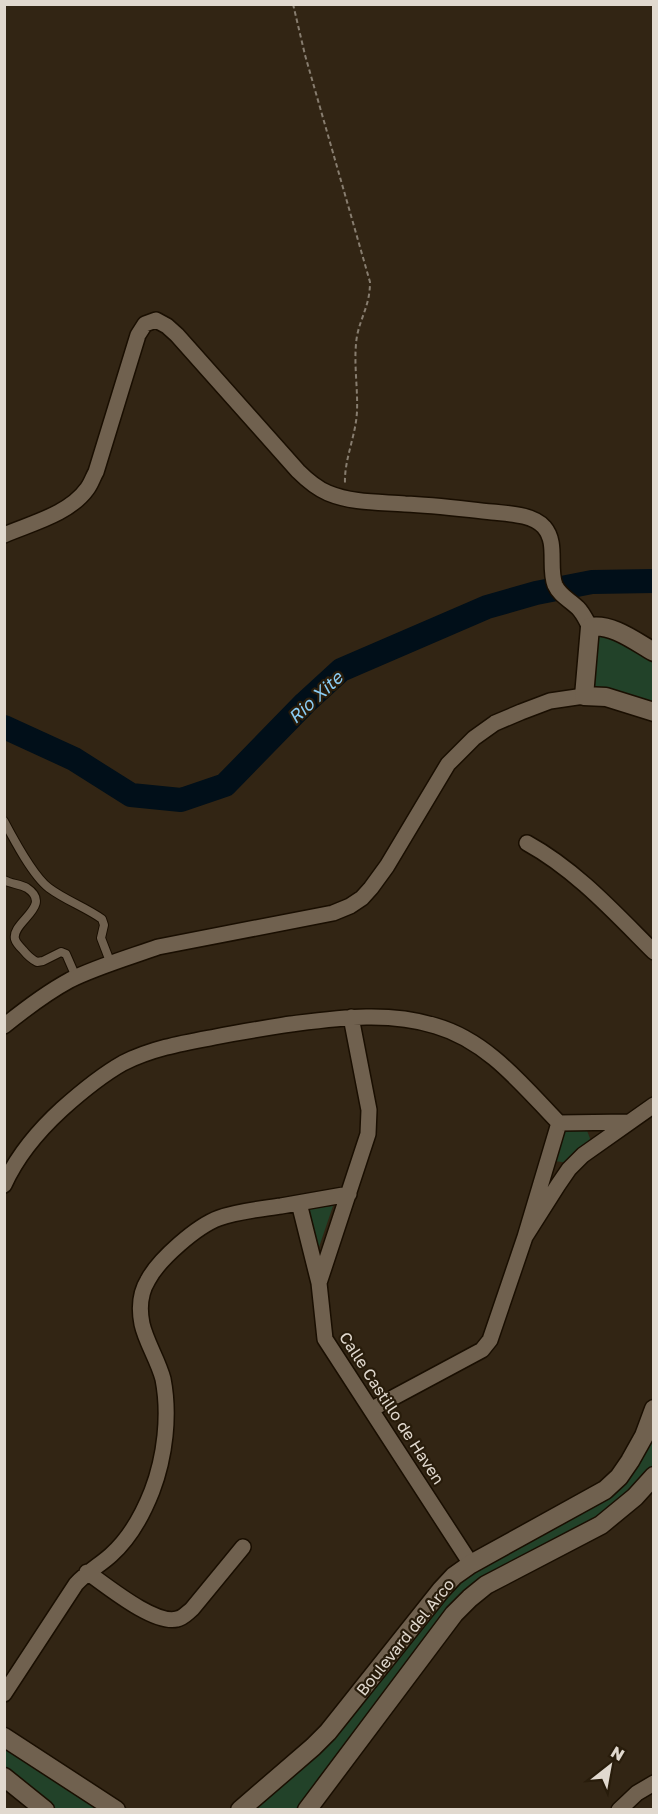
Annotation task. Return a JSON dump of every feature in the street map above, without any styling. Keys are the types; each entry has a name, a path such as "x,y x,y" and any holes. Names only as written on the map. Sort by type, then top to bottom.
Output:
{"street":[{"path":"4,535 55,514 87,489 96,472 138,335 146,324 156,320 177,335 305,477 328,493 348,499 469,509 537,521 548,533 556,588 564,598 578,608 590,627 584,696"},
{"path":"590,627 602,627 626,636 654,652"},
{"path":"4,1026 35,1001 76,977 158,947 333,913 350,906 362,898 387,866 448,764 474,738 495,723 550,701 584,696 606,698 654,712"},
{"path":"527,843 559,863 611,909 654,952"},
{"path":"4,1185 9,1174 44,1125 97,1079 125,1062 166,1046 262,1028 351,1017 406,1019 436,1026 463,1037 492,1057 560,1123 628,1122"},
{"name":"Calle Castillo de Haven","path":"351,1017 369,1110 368,1134 319,1283 326,1339 471,1564"},
{"path":"525,1237 569,1169 599,1142 654,1105"},
{"path":"372,1409 482,1350 490,1340 560,1123"},
{"path":"4,1694 76,1584 87,1572 111,1555 134,1528 152,1491 165,1437 165,1410 163,1379 153,1349 142,1327 141,1298 147,1280 158,1266 195,1232 220,1218 349,1194"},
{"path":"299,1203 319,1283"},
{"name":"Boulevard del Arco","path":"240,1809 314,1747 328,1732 454,1576 471,1564 593,1497 619,1477 644,1436 654,1409"},
{"name":"Boulevard del Arco","path":"308,1809 440,1633 470,1598 486,1585 601,1525 635,1497 654,1476"},
{"path":"87,1572 156,1618 175,1620 184,1617 192,1609 243,1547"},
{"path":"440,1633 446,1609 453,1598 475,1578 471,1564"},
{"path":"4,1737 116,1809"},
{"path":"4,1778 45,1809"},
{"path":"620,1809 636,1793 654,1783"}],"lane":[{"path":"4,821 41,882 102,919 104,925 101,938 111,964"},
{"path":"4,880 26,887 34,895 36,904 18,927 14,936 15,941 36,962 62,952 66,954 76,977"}],"path":[{"path":"293,4 305,55 370,282 370,298 356,345 356,418 344,472 348,499"}],"green space":[{"path":"590,627 653,652 653,712 594,696"},
{"path":"586,1128 591,1141 568,1163 555,1161 552,1157 560,1129"},
{"path":"333,1206 317,1253 305,1209"},
{"path":"653,1409 653,1476 635,1497 486,1585 307,1809 240,1810 313,1747 441,1590 605,1490"},
{"path":"4,1737 116,1809 45,1809 5,1777"}],"waterway":[{"name":"Rio Xite","path":"4,727 74,759 131,795 181,800 225,785 305,703 341,670 487,607 536,593 592,582 654,581"}]}
